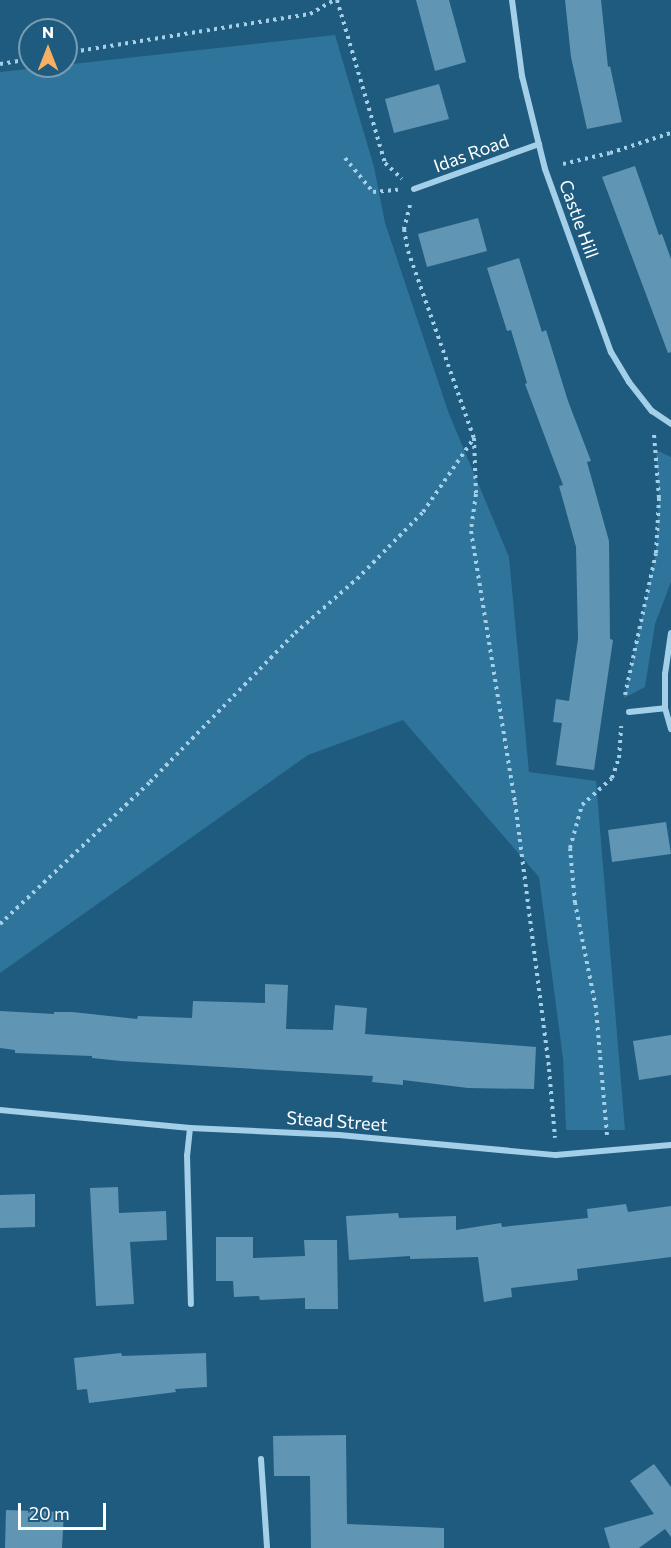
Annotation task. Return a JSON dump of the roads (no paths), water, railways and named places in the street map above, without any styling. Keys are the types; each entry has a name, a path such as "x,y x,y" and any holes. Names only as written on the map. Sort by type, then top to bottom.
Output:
{"street":[{"name":"Castle Hill","path":"512,0 522,76 545,169 611,352 628,382 652,411 671,424"},
{"name":"Idas Road","path":"414,189 539,144"},
{"path":"671,633 665,674 665,708 671,729"},
{"path":"629,712 665,708"},
{"name":"Stead Street","path":"0,1110 190,1128 339,1135 556,1155 671,1145"},
{"path":"190,1128 187,1155 191,1304"},
{"path":"261,1459 267,1548"}]}
